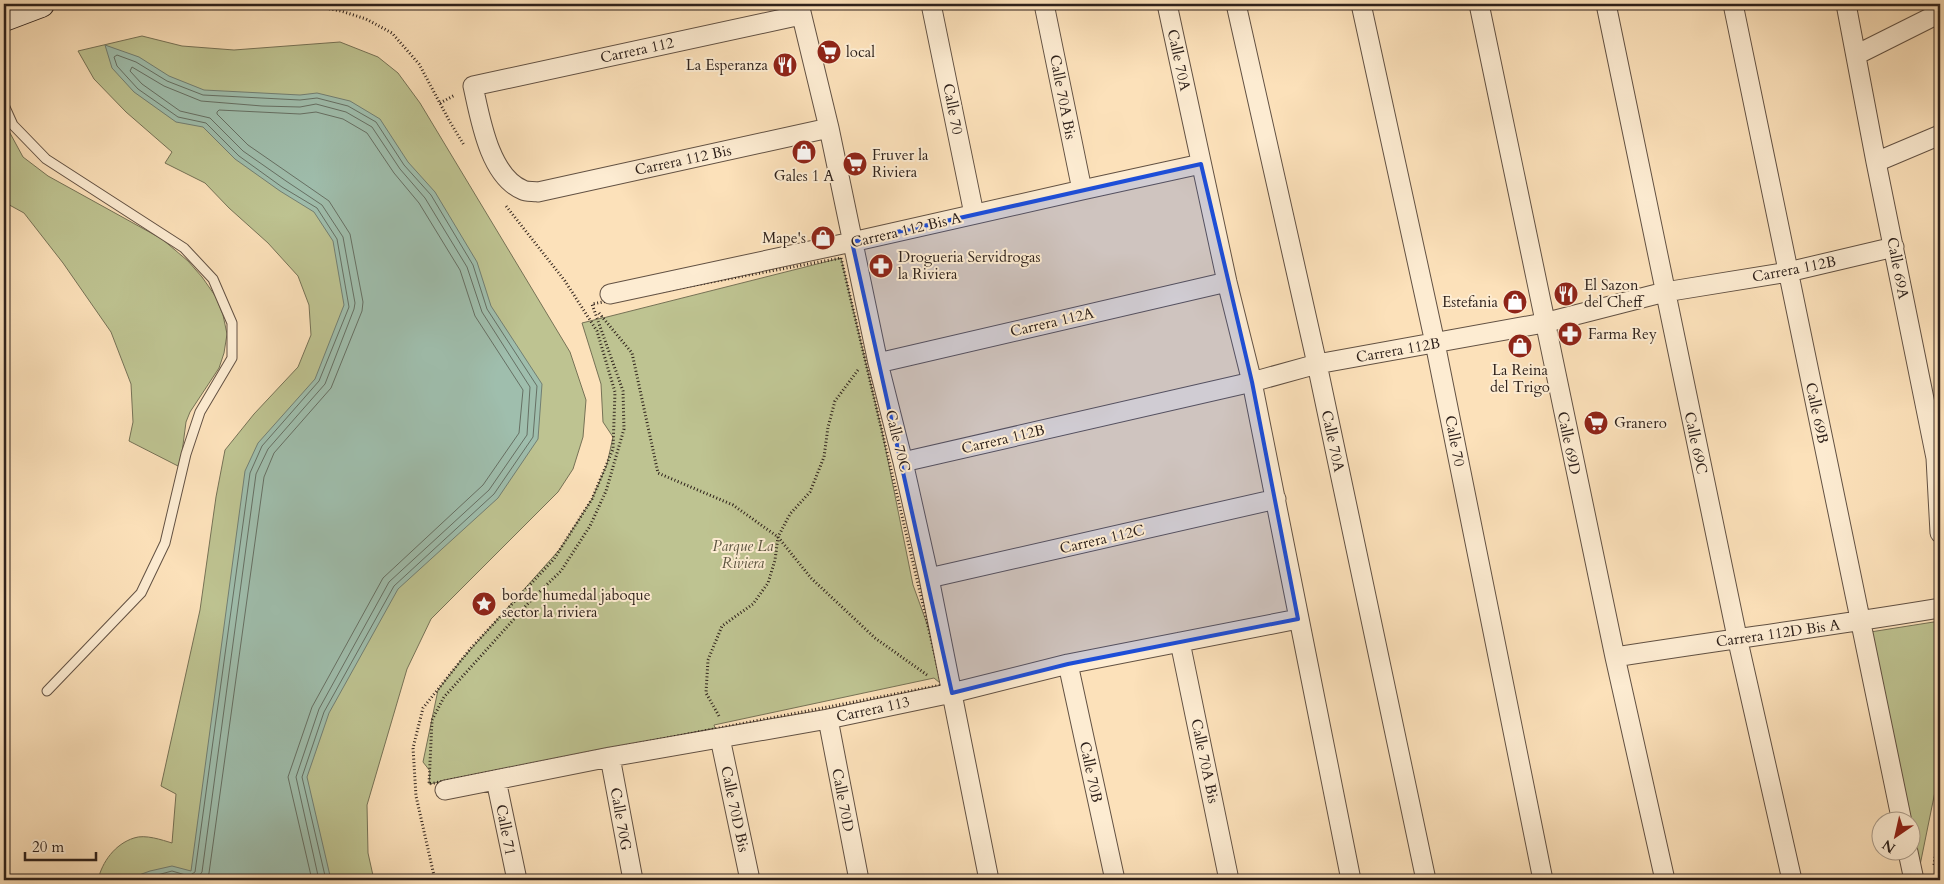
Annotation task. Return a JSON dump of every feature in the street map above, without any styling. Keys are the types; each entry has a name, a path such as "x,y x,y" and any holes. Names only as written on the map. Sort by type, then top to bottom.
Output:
{"main road":[{"path":"4,18 41,4"}],"street":[{"name":"Calle 70","path":"931,4 974,214"},
{"name":"Calle 70A Bis","path":"1044,4 1082,190"},
{"name":"Calle 70A","path":"1167,4 1227,282 1252,382 1351,880"},
{"name":"Calle 70A","path":"1236,4 1317,364 1426,880"},
{"name":"Calle 70","path":"1361,4 1435,343 1543,880"},
{"name":"Calle 69D","path":"1479,4 1544,323 1615,657 1665,880"},
{"name":"Calle 69C","path":"1606,4 1737,637 1792,880"},
{"name":"Calle 69B","path":"1733,4 1900,812"},
{"name":"Calle 69A","path":"1846,4 1876,162 1938,457 1940,528"},
{"name":"Carrera 112","path":"538,192 524,191 511,182 495,162 482,128 473,86 800,9"},
{"name":"Calle 70C","path":"800,9 829,128 873,359 903,462 929,578 947,689 989,880"},
{"path":"1856,55 1940,13"},
{"name":"Carrera 112 Bis","path":"538,192 829,128"},
{"path":"1876,162 1940,135"},
{"name":"Carrera 112 Bis A","path":"610,294 1201,164"},
{"name":"Carrera 112B","path":"903,462 1252,382 1317,364 1544,323 1665,292 1788,272 1894,247"},
{"name":"Carrera 112A","path":"873,359 1227,282"},
{"name":"Carrera 112C","path":"929,578 1276,499"},
{"name":"Carrera 112D Bis A","path":"1615,657 1737,637 1860,622 1940,608"},
{"name":"Carrera 113","path":"446,790 725,733 828,719 947,689 1298,619"},
{"name":"Calle 70A Bis","path":"1180,642 1229,880"},
{"name":"Calle 70B","path":"1068,664 1115,880"},
{"name":"Calle 70D","path":"828,719 859,880"},
{"name":"Calle 70D Bis","path":"725,733 750,880"},
{"name":"Calle 70G","path":"610,757 633,880"},
{"name":"Calle 71","path":"496,780 517,880"},
{"path":"1910,862 1914,880"}],"lane":[{"path":"4,105 13,125 46,159 184,248 213,279 232,323 232,358 200,412 186,454 165,543 141,593 47,691"}],"path":[{"path":"284,4 341,11 366,19 392,33 419,64 465,146"},
{"path":"309,6 314,4"},
{"path":"435,880 416,796 413,748 423,708 471,648 554,559 592,499 613,449 615,392 597,331 566,281 501,199"},
{"path":"592,304 841,258 873,359 947,689"},
{"path":"592,304 632,353 658,473 733,505 778,537 811,578 875,638 947,689"},
{"path":"592,304 623,391 624,429 606,491 590,526 561,571 533,598 444,697 432,720 429,784 725,733 947,689"},
{"path":"720,718 706,693 708,660 722,626 753,604 768,583 775,560 778,537 790,514 810,492 824,457 828,427 835,401 850,379 873,359"},
{"path":"1933,872 1940,820"}],"highlighted area":[{"path":"1201,164 1252,382 1298,619 1068,664 952,693 852,242"}],"green space":[{"path":"142,36 182,46 234,50 340,42 378,57 398,73 420,103 570,352 586,400 583,437 573,469 558,492 431,619 407,669 367,805 368,853 374,880 98,880 110,854 127,841 143,837 172,843 176,794 161,786 200,610 216,497 225,450 254,414 298,367 311,335 309,305 298,276 268,243 229,208 205,183 165,163 172,152 126,112 94,79 78,51"},
{"path":"4,122 23,157 48,176 162,239 188,261 216,297 223,315 227,334 224,353 219,368 190,412 186,422 181,460 178,466 129,441 133,422 131,384 111,332 63,263 24,213 4,202"},
{"name":"Parque La Riviera","path":"841,258 882,431 913,585 952,693 934,678 714,725 715,728 429,784 430,771 423,762 438,690 462,659 560,549 592,499 607,464 613,437 603,422 601,384 582,323 602,318 602,316 603,318"},
{"path":"1940,621 1940,767 1922,855 1922,812 1901,812 1864,633"},
{"path":"1914,862 1921,862 1917,880"}],"water":[{"path":"105,45 139,57 169,76 204,90 300,95 317,93 350,101 380,119 408,162 435,192 477,262 491,306 542,384 538,439 498,498 398,589 329,713 307,777 331,880 125,880 172,866 191,871 245,471 258,443 315,379 344,305 333,241 314,212 280,191 235,159 203,127 176,122 134,92 112,68"}],"place":[{"name":"local","path":"829,52"},
{"name":"La Esperanza","path":"785,65"},
{"name":"Gales 1 A","path":"804,152"},
{"name":"Fruver la Riviera","path":"855,164"},
{"name":"Mape's","path":"823,238"},
{"name":"Drogueria Servidrogas la Riviera","path":"881,266"},
{"name":"El Sazon del Cheff","path":"1566,294"},
{"name":"Estefania","path":"1515,302"},
{"name":"Farma Rey","path":"1570,334"},
{"name":"La Reina del Trigo","path":"1520,346"},
{"name":"Granero","path":"1596,423"},
{"name":"borde humedal jaboque sector la riviera","path":"484,604"}]}
